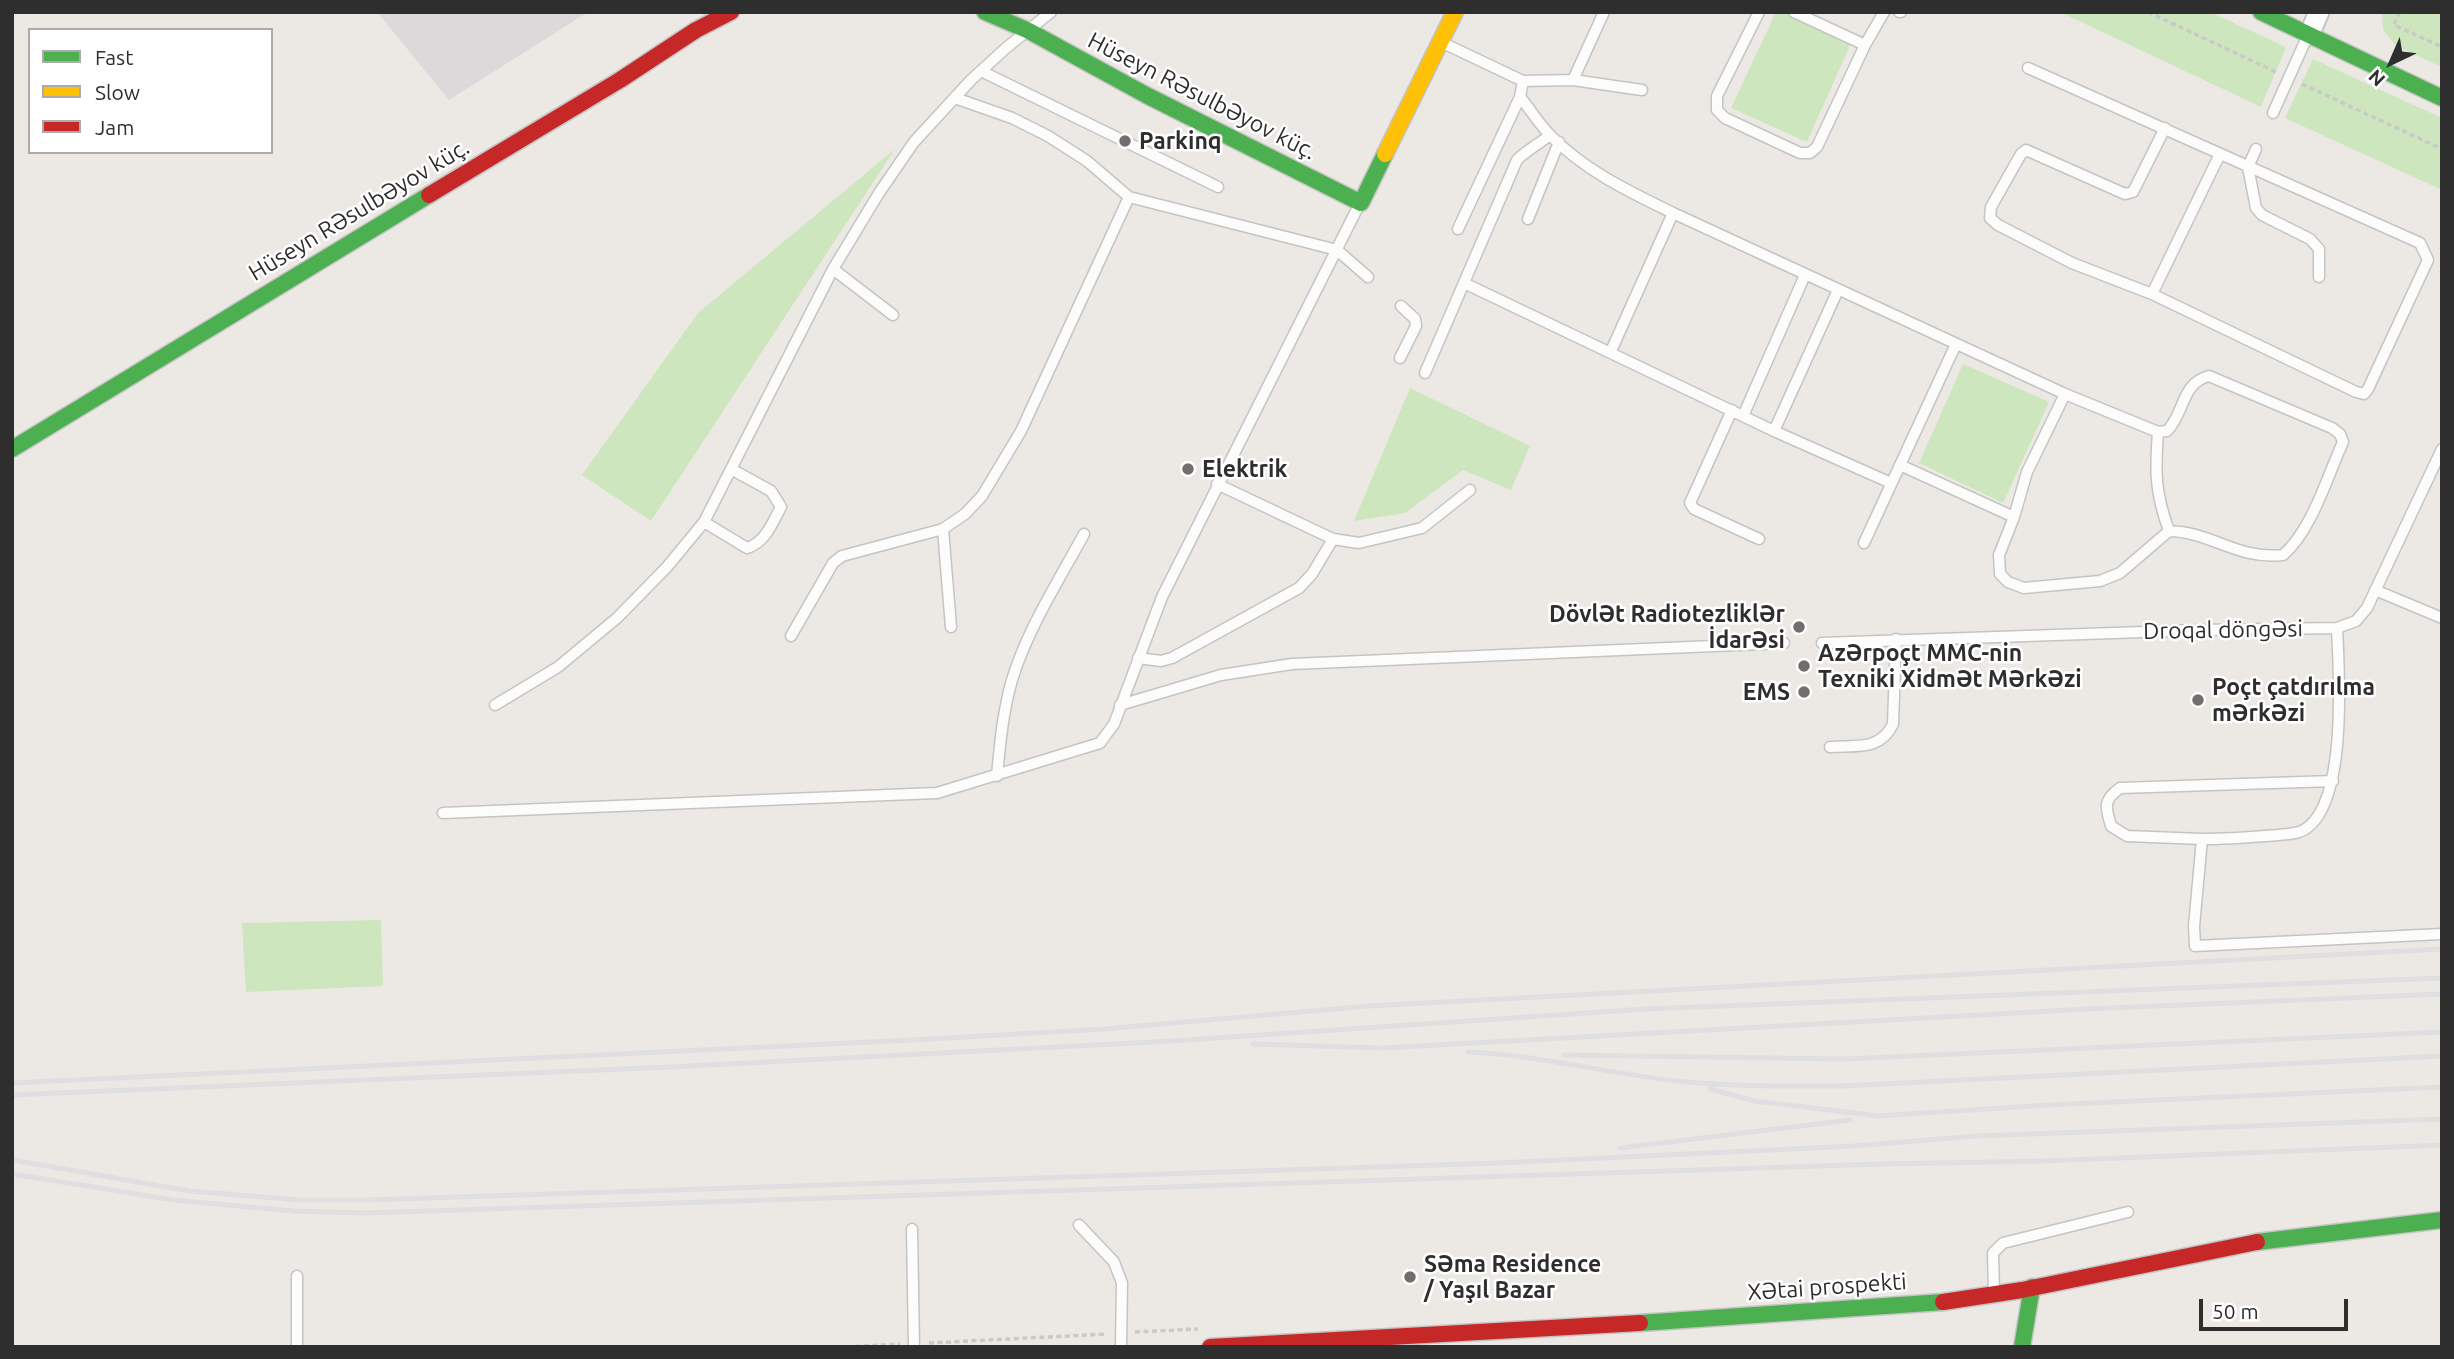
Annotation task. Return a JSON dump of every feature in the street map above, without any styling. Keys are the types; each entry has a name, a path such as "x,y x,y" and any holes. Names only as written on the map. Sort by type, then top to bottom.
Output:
{"street":[{"name":"Hüseyn Rəsulbəyov küç.","path":"12,449 620,80 696,30 731,12"},
{"name":"Hüseyn Rəsulbəyov küç.","path":"985,12 1029,31 1146,95 1361,203"},
{"path":"1361,203 1455,12"},
{"path":"2261,12 2442,98"},
{"path":"2309,35 2319,12"},
{"name":"Xətai prospekti","path":"1210,1347 1514,1339 1937,1302 1994,1295 2283,1237 2442,1220"},
{"path":"2022,1347 2032,1287"}],"lane":[{"path":"495,705 558,667 617,618 667,567 704,522 834,269 879,193 914,142 955,98 1006,48 1051,12"},
{"path":"1573,80 1604,12"},
{"path":"1759,12 1717,96 1717,110 1725,118 1800,153 1810,153 1817,148 1865,45 1884,12"},
{"path":"1794,12 1865,45"},
{"path":"2273,113 2309,35"},
{"path":"1440,41 1523,81 1573,80 1642,90"},
{"path":"2028,68 2165,128 2420,243 2428,260 2364,394 2152,294 2072,263 1998,225 1990,218 1991,207 2021,154 2026,150 2129,194 2133,192 2165,128"},
{"path":"981,71 1218,187"},
{"path":"1458,229 1520,97 1523,81"},
{"path":"1520,97 1550,135 1611,183 2065,394 2158,432 2167,431 2190,388 2198,379 2209,376 2333,428 2340,434 2343,442 2303,530 2293,546 2283,555 2251,555 2186,531 2169,531 2120,573 2100,581 2024,588 2008,582 2000,574 1999,555 2027,472 2065,394"},
{"path":"955,98 1012,118 1048,136 1087,161 1129,197 1336,250 1368,277"},
{"path":"1425,373 1517,160 1550,135"},
{"path":"1528,219 1559,142"},
{"path":"2256,149 2248,167 2256,208 2262,215 2310,239 2319,249 2319,277"},
{"path":"2152,294 2220,154"},
{"path":"791,636 833,562 842,556 943,529 965,514 982,496 1021,431 1129,197"},
{"path":"443,813 937,793 1100,743 1114,724 1162,597 1361,203"},
{"path":"1611,351 1673,213"},
{"path":"834,269 893,315"},
{"path":"1743,416 1805,275"},
{"path":"1464,283 1774,431 1891,483"},
{"path":"1774,431 1839,290"},
{"path":"1400,358 1416,326 1415,319 1401,306"},
{"path":"1864,543 1956,344"},
{"path":"1732,410 1690,503 1695,509 1759,539"},
{"path":"2158,432 2155,475 2169,531"},
{"name":"Droqal döngəsi","path":"1822,643 2208,629 2337,628 2356,621 2367,608 2442,449"},
{"path":"1900,465 2014,517"},
{"path":"704,522 747,548 765,538 781,507 771,491 731,468"},
{"path":"1217,484 1333,539 1359,544 1422,528 1470,490"},
{"path":"943,529 951,627"},
{"path":"997,776 1002,721 1013,677 1039,617 1084,534"},
{"path":"1138,657 1161,661 1172,658 1298,588 1312,574 1333,539"},
{"path":"2375,590 2442,618"},
{"path":"2333,781 2120,788 2110,795 2105,807 2111,827 2127,836 2239,839 2300,832 2314,822 2333,781 2337,754 2337,628"},
{"path":"1830,747 1877,744 1888,736 1893,724 1896,639"},
{"path":"1120,705 1221,675 1292,664 1784,643"},
{"path":"2202,839 2194,926 2195,946 2442,934"},
{"path":"1994,1295 1993,1253 2003,1243 2128,1212"},
{"path":"1079,1224 1114,1262 1122,1283 1121,1347"},
{"path":"912,1229 914,1345"},
{"path":"297,1276 298,1347"}],"path":[{"path":"2400,12 2394,25 2442,47"},
{"path":"847,1347 1205,1328"}],"shaded area":[{"path":"377,12 588,12 449,100"}],"green space":[{"path":"1776,12 1792,12 1852,41 1807,142 1731,108"},
{"path":"2060,12 2210,12 2286,47 2261,107"},
{"path":"2382,12 2442,12 2442,67 2396,46 2383,30"},
{"path":"2313,59 2442,118 2442,190 2285,118"},
{"path":"895,149 651,521 582,475 698,313"},
{"path":"1963,364 2049,402 2003,503 1919,463"},
{"path":"1410,388 1530,446 1511,490 1463,470 1405,513 1354,521"},
{"path":"381,920 383,986 246,992 242,923"}],"railway":[{"path":"12,1083 912,1040 1104,1029 1369,1006 2442,949"},
{"path":"12,1095 670,1067 1172,1041 1645,1009 2442,978"},
{"path":"1253,1044 1383,1048 2087,1009 2442,994"},
{"path":"1564,1055 1844,1059 2442,1032"},
{"path":"1468,1052 1520,1057 1676,1081 1780,1086 1842,1086 2442,1056"},
{"path":"1710,1089 1755,1101 1878,1116 2048,1105 2442,1087"},
{"path":"12,1160 190,1191 299,1200 367,1200 1499,1163 1854,1146 1976,1136 2442,1119"},
{"path":"1620,1148 1850,1120"},
{"path":"12,1174 174,1200 293,1211 364,1213 2045,1161 2442,1145"}],"traffic: fast":[{"path":"985,12 1029,31 1146,95 1361,203 1385,154"},
{"path":"2261,12 2442,98"},
{"path":"12,449 429,195"},
{"path":"2257,1242 2442,1220"},
{"path":"2022,1347 2032,1287"},
{"path":"1640,1323 1943,1302"}],"traffic: slow":[{"path":"1385,154 1455,12"}],"traffic: jam":[{"path":"429,195 620,80 696,30 731,12"},
{"path":"1943,1302 2022,1290 2257,1242"},
{"path":"1210,1347 1640,1323"}],"place":[{"name":"Parkinq","path":"1125,141"},
{"name":"Elektrik","path":"1188,469"},
{"name":"Dövlət Radiotezliklər İdarəsi","path":"1799,627"},
{"name":"Azərpoçt MMC-nin Texniki Xidmət Mərkəzi","path":"1804,666"},
{"name":"EMS","path":"1804,692"},
{"name":"Poçt çatdırılma mərkəzi","path":"2198,700"},
{"name":"Səma Residence / Yaşıl Bazar","path":"1410,1277"}]}
